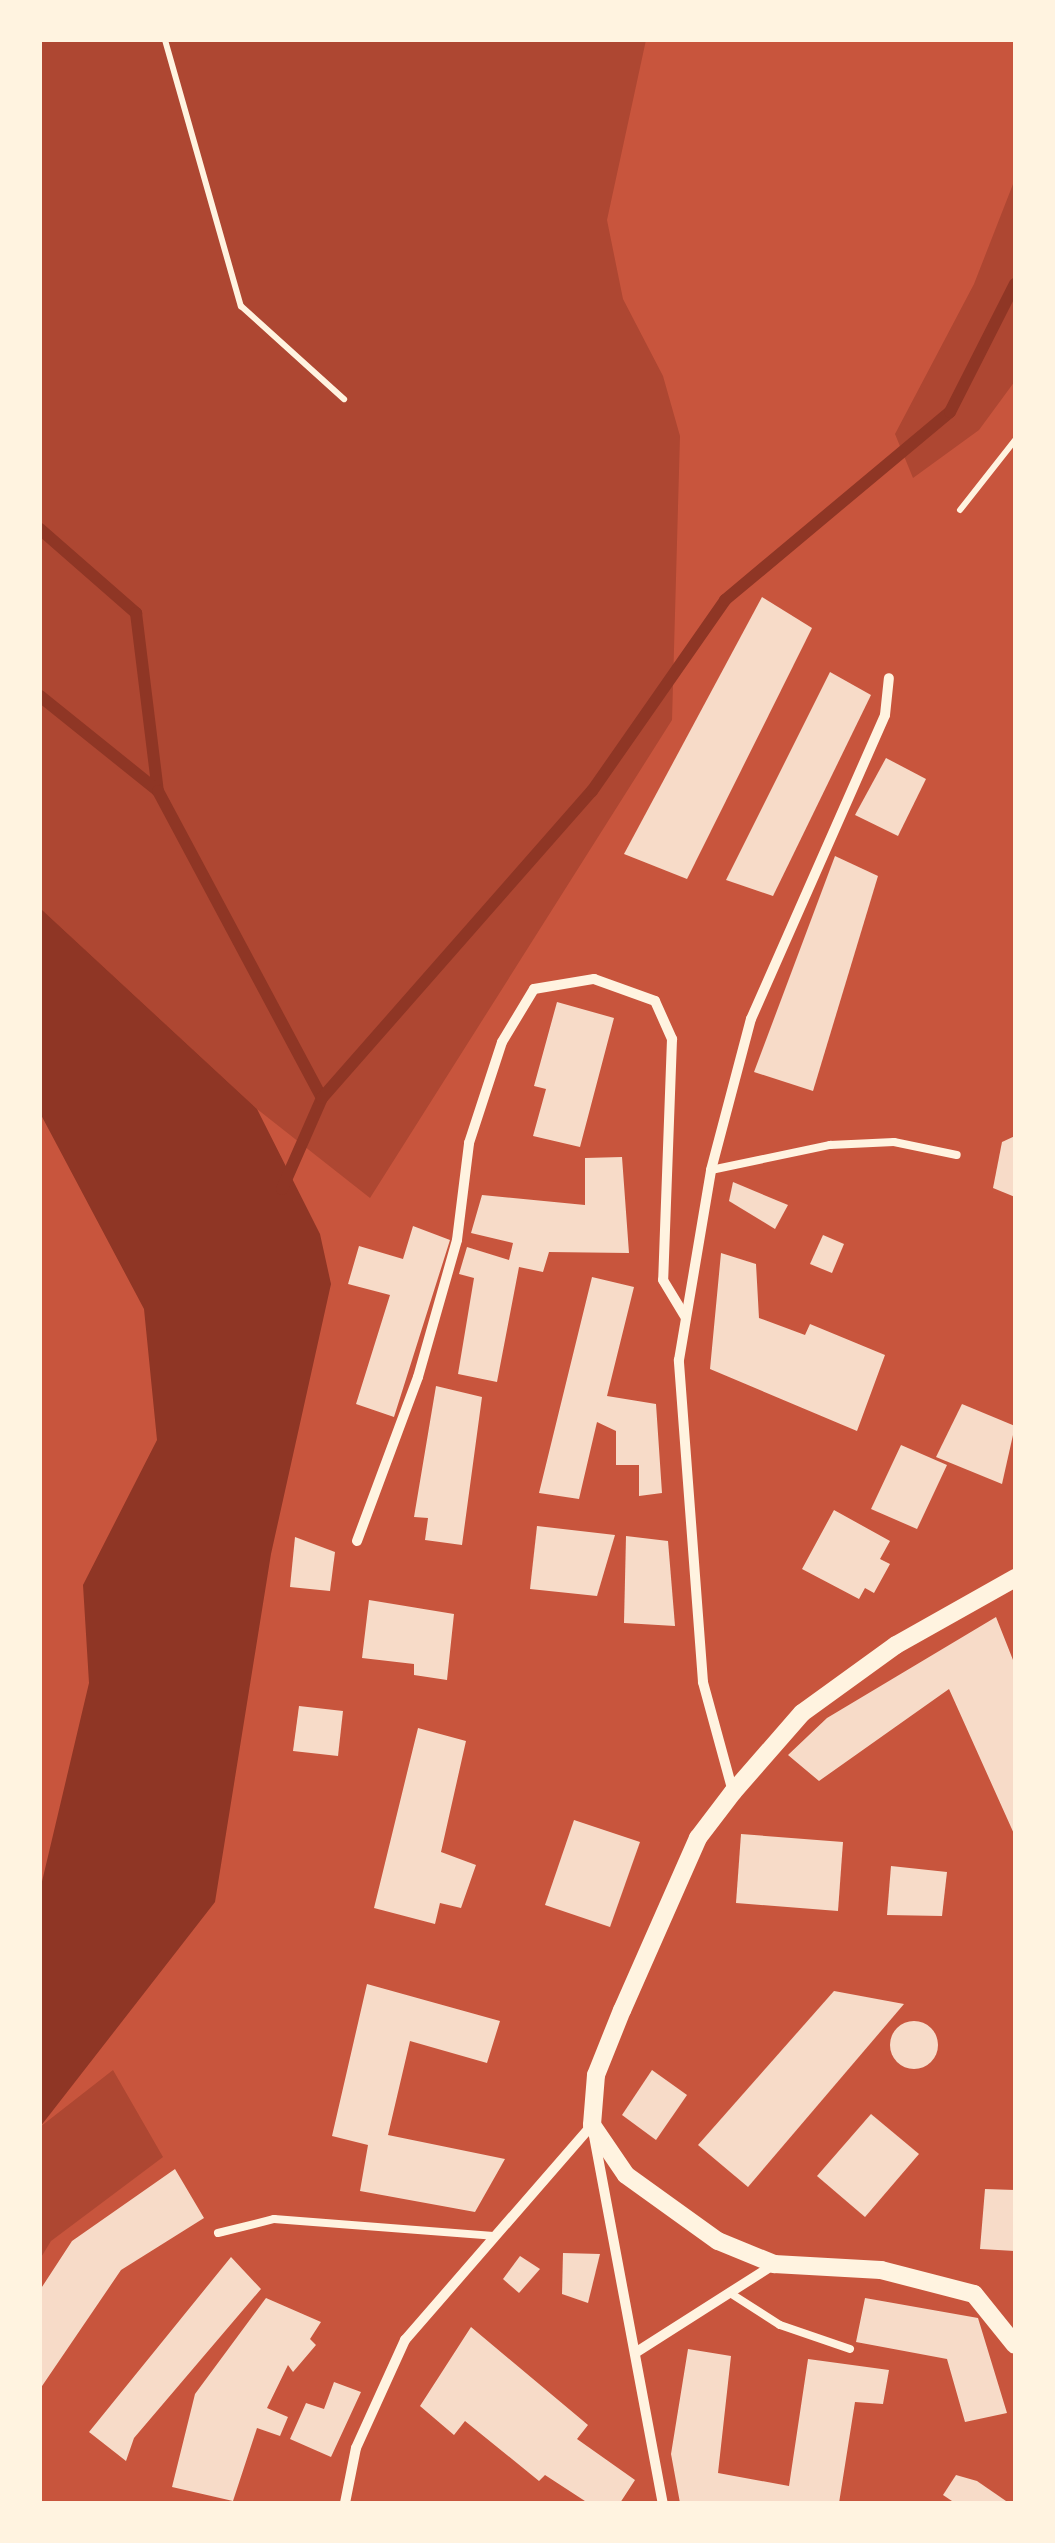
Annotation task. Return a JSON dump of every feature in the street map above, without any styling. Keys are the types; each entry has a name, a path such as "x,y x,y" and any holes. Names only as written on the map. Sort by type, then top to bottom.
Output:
{"street":[{"path":"733,1792 704,1682 679,1360 711,1170 751,1019 885,715 889,678"},
{"path":"357,1541 443,1291 469,1143 496,1058 534,989 594,980 655,1001 672,1040 663,1280 686,1319"},
{"path":"664,2503 592,2125 596,2075 698,1838 733,1792 802,1713 896,1645 1015,1578"},
{"path":"345,2503 356,2448 405,2340 592,2125"},
{"path":"592,2125 626,2175 667,2208 774,2264 881,2270 974,2294 1015,2345"},
{"path":"634,2353 774,2264"}],"lane":[{"path":"711,1170 862,1143 957,1155"},
{"path":"218,2233 274,2220 493,2236"},
{"path":"730,2292 780,2325 850,2349"}],"path":[{"path":"165,40 241,306 344,400"},
{"path":"960,510 1015,440"}],"shaded area":[{"path":"40,40 646,40 607,220 623,299 663,376 680,436 672,720 370,1198 257,1109 40,908"},
{"path":"1015,179 1015,381 979,430 913,478 895,434 974,284"},
{"path":"40,908 257,1109 320,1234 331,1284 271,1554 215,1902 40,2127 40,1890 89,1683 83,1585 157,1440 144,1309 40,1113"},
{"path":"113,2070 163,2157 51,2241 40,2259 40,2127"}],"building":[{"path":"762,597 812,628 687,879 624,854"},
{"path":"830,672 871,695 773,896 726,880"},
{"path":"886,758 926,779 898,836 855,815"},
{"path":"835,856 878,876 813,1091 754,1072"},
{"path":"557,1002 614,1018 580,1147 533,1136 546,1089 534,1086"},
{"path":"1015,1136 1015,1197 993,1188 1002,1142"},
{"path":"622,1157 629,1253 549,1252 543,1272 519,1267 497,1382 458,1374 474,1278 459,1274 467,1247 509,1260 513,1243 471,1233 482,1195 585,1205 585,1158"},
{"path":"733,1182 788,1205 775,1229 729,1201"},
{"path":"413,1226 450,1240 394,1417 356,1404 390,1295 348,1284 359,1246 403,1259"},
{"path":"823,1235 844,1244 832,1273 810,1264"},
{"path":"721,1253 756,1264 759,1318 805,1335 810,1324 885,1355 857,1431 710,1369"},
{"path":"592,1277 634,1287 607,1396 656,1404 662,1493 639,1496 639,1465 616,1465 616,1431 597,1422 579,1499 539,1493"},
{"path":"436,1386 482,1397 462,1545 425,1540 428,1518 414,1517"},
{"path":"962,1404 1015,1426 1002,1484 936,1457"},
{"path":"901,1445 947,1465 917,1529 871,1509"},
{"path":"834,1510 890,1541 880,1559 890,1564 874,1593 865,1588 859,1599 802,1569"},
{"path":"537,1526 615,1535 597,1596 530,1589"},
{"path":"626,1536 668,1541 675,1626 624,1623"},
{"path":"295,1537 335,1552 330,1591 290,1587"},
{"path":"369,1600 454,1614 447,1680 414,1675 414,1664 362,1658"},
{"path":"996,1617 1015,1665 1015,1836 949,1689 819,1781 788,1755 827,1718"},
{"path":"299,1706 343,1711 338,1756 293,1751"},
{"path":"418,1728 466,1741 441,1852 476,1865 461,1908 440,1903 435,1924 374,1908"},
{"path":"574,1820 640,1842 610,1927 545,1905"},
{"path":"741,1834 843,1842 838,1911 736,1903"},
{"path":"891,1866 947,1872 942,1916 887,1915"},
{"path":"367,1984 500,2021 487,2063 410,2041 388,2135 505,2159 475,2212 360,2191 368,2145 332,2136"},
{"path":"834,1991 904,2004 748,2187 698,2145"},
{"path":"914,2021 931,2028 938,2045 931,2062 914,2069 897,2062 890,2045 897,2028"},
{"path":"652,2070 687,2095 656,2140 622,2115"},
{"path":"871,2114 919,2154 865,2217 817,2176"},
{"path":"175,2169 204,2218 121,2270 40,2389 40,2290 72,2241"},
{"path":"985,2189 1015,2190 1015,2251 980,2249"},
{"path":"563,2253 600,2254 588,2303 562,2294"},
{"path":"520,2256 540,2269 519,2293 503,2279"},
{"path":"231,2257 261,2289 134,2438 126,2461 89,2432"},
{"path":"266,2298 321,2322 310,2339 316,2345 293,2372 288,2365 267,2408 288,2417 280,2436 257,2428 233,2501 172,2487 195,2394"},
{"path":"865,2298 978,2318 1007,2413 965,2422 947,2359 856,2342"},
{"path":"471,2327 588,2425 577,2439 635,2480 620,2503 588,2503 545,2475 539,2481 465,2421 454,2435 420,2406"},
{"path":"688,2349 731,2356 718,2473 789,2486 808,2359 889,2370 883,2404 855,2402 839,2503 680,2503 671,2454"},
{"path":"334,2382 361,2392 331,2457 290,2439 306,2403 324,2409"},
{"path":"956,2475 977,2481 1006,2501 955,2503 943,2495"}],"waterway":[{"path":"282,1189 322,1098 592,791 725,600 950,412 1015,284"},
{"path":"40,529 136,613 158,791"},
{"path":"40,696 158,791 322,1098"}]}
